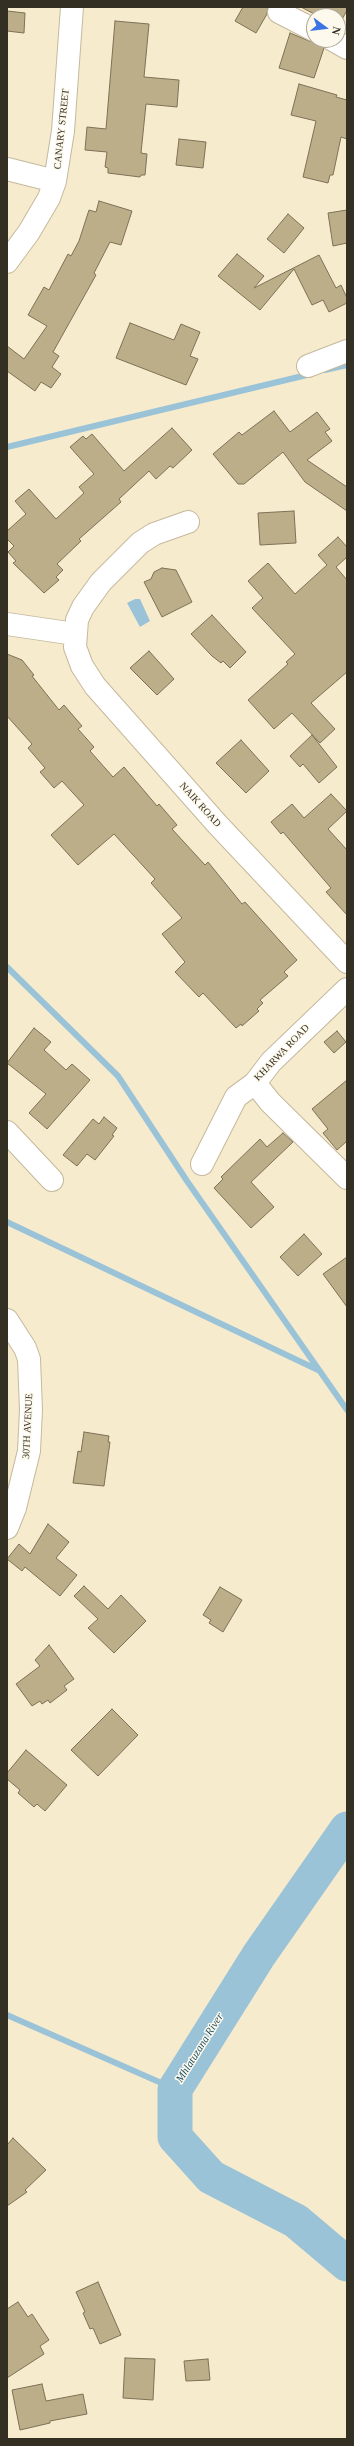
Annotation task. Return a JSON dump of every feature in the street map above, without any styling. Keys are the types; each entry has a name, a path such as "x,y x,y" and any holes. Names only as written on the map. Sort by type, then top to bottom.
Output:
{"street":[{"name":"CANARY STREET","path":"7,262 29,232 49,198 55,181 63,131 72,7"},
{"path":"279,12 306,26"},
{"path":"7,169 55,181"},
{"path":"308,366 347,351"},
{"name":"NAIK ROAD","path":"188,522 154,534 140,543 123,558 101,582 83,607 74,634 75,647 82,666 95,686 218,825 347,962"},
{"path":"7,624 74,634"},
{"name":"KHARWA ROAD","path":"202,1164 236,1097 255,1083 271,1062 347,989"},
{"path":"255,1083 270,1102 347,1178"},
{"path":"7,1132 52,1180"},
{"name":"30TH AVENUE","path":"7,1320 25,1348 30,1368 29,1451 17,1503 7,1528"}],"water":[{"path":"135,599 140,599 150,621 140,627 127,603"}],"building":[{"path":"243,7 268,7 267,14 256,33 235,21"},
{"path":"301,7 347,7 346,12 346,8 306,8 306,10"},
{"path":"7,11 25,13 24,33 7,31"},
{"path":"115,21 149,24 144,77 179,80 177,107 146,104 141,153 147,154 145,175 141,175 140,177 108,173 108,168 105,167 107,152 85,150 87,127 106,129"},
{"path":"290,33 306,40 306,48 324,48 314,78 279,68"},
{"path":"299,84 337,95 336,97 347,100 347,139 341,137 333,175 330,175 328,183 303,177 316,121 291,115"},
{"path":"179,139 206,142 203,168 176,165"},
{"path":"99,201 132,211 121,245 110,242 94,273 96,275 53,352 59,356 52,367 61,374 51,388 41,382 35,391 7,371 7,346 24,359 47,326 28,315 44,287 49,290 68,254 71,256 79,241 89,210 96,212"},
{"path":"347,210 347,243 333,246 328,213"},
{"path":"288,214 304,228 284,253 267,239"},
{"path":"237,254 264,276 254,288 319,255 336,288 341,285 347,298 347,303 329,312 323,300 312,305 294,269 260,310 218,276"},
{"path":"130,323 174,340 181,324 200,332 190,356 198,359 186,385 116,358"},
{"path":"274,411 290,432 317,412 330,429 325,432 332,441 307,460 347,487 347,511 305,482 283,452 244,484 238,484 213,454 239,432 242,435"},
{"path":"172,428 192,450 173,468 170,466 156,479 149,471 119,499 121,502 79,539 81,541 57,564 63,570 56,577 59,580 44,593 13,563 16,561 8,552 14,546 7,539 7,531 26,514 15,501 29,489 56,519 84,493 79,487 94,474 70,447 83,436 86,439 92,434 124,471"},
{"path":"294,511 296,543 260,545 258,513"},
{"path":"338,537 347,547 347,557 336,567 347,580 347,672 311,703 335,729 320,743 292,713 274,729 248,700 288,664 286,662 295,654 252,608 263,598 248,581 268,563 295,594 327,565 318,555"},
{"path":"162,568 176,570 192,602 162,617 144,582 151,579 154,572"},
{"path":"212,615 246,652 230,668 223,661 221,663 212,656 191,634"},
{"path":"149,651 174,679 157,695 130,668"},
{"path":"7,654 22,660 34,675 32,676 59,710 64,705 82,726 78,729 94,747 90,751 113,777 124,767 157,806 159,804 177,825 172,829 205,865 208,862 242,904 245,902 297,960 284,972 288,976 260,1000 263,1003 257,1009 259,1011 242,1026 241,1024 236,1028 203,993 199,997 175,972 185,962 162,934 182,918 151,883 155,879 114,834 78,865 51,835 84,805 62,781 54,788 40,772 45,768 28,748 32,744 7,716"},
{"path":"312,735 337,767 319,783 303,764 300,767 290,756"},
{"path":"241,740 269,771 246,793 216,763"},
{"path":"331,794 347,811 328,829 347,850 347,915 326,892 331,888 283,832 281,834 271,822 292,804 304,818"},
{"path":"34,1028 51,1042 44,1050 66,1070 72,1064 90,1080 47,1129 29,1113 46,1094 7,1063"},
{"path":"337,1031 346,1042 334,1053 324,1042"},
{"path":"347,1080 347,1141 337,1150 323,1133 328,1129 312,1109"},
{"path":"104,1117 117,1128 112,1135 114,1136 95,1160 87,1154 77,1166 63,1155 93,1119 99,1124"},
{"path":"283,1133 293,1142 251,1182 274,1207 251,1228 214,1188 223,1179 221,1177 260,1139 267,1147"},
{"path":"304,1234 322,1254 298,1276 280,1257"},
{"path":"347,1257 347,1307 323,1274"},
{"path":"84,1432 109,1436 108,1442 110,1442 104,1486 73,1483 78,1451 81,1452"},
{"path":"48,1524 69,1542 56,1558 77,1575 60,1596 25,1567 22,1571 7,1559 19,1544 30,1554"},
{"path":"84,1586 108,1609 121,1595 146,1621 114,1653 88,1628 98,1619 74,1596"},
{"path":"220,1587 242,1600 223,1632 209,1623 211,1620 203,1615"},
{"path":"49,1645 74,1679 64,1686 67,1690 50,1703 48,1700 42,1704 40,1701 32,1706 16,1684 40,1666 35,1660"},
{"path":"112,1709 138,1735 98,1776 71,1750"},
{"path":"26,1750 67,1785 45,1811 37,1804 34,1807 18,1793 20,1790 7,1779 7,1773"},
{"path":"13,2138 46,2170 25,2190 27,2192 7,2206 7,2145"},
{"path":"98,2282 121,2335 100,2344 93,2328 90,2329 83,2313 85,2312 76,2292"},
{"path":"18,2302 28,2317 32,2314 49,2340 40,2346 44,2354 7,2378 7,2309"},
{"path":"125,2358 155,2359 153,2400 123,2398"},
{"path":"208,2359 210,2380 186,2381 184,2361"},
{"path":"42,2384 46,2401 83,2394 87,2414 50,2421 50,2423 20,2430 12,2390"}],"waterway":[{"path":"325,370 347,365"},
{"path":"7,447 311,374"},
{"path":"7,967 118,1076 187,1181 347,1410"},
{"path":"7,1222 318,1370"},
{"name":"Mhlatuzana River","path":"347,1829 259,1955 175,2089 175,2137 211,2177 296,2221 347,2264"},
{"path":"7,2015 175,2089"}]}
